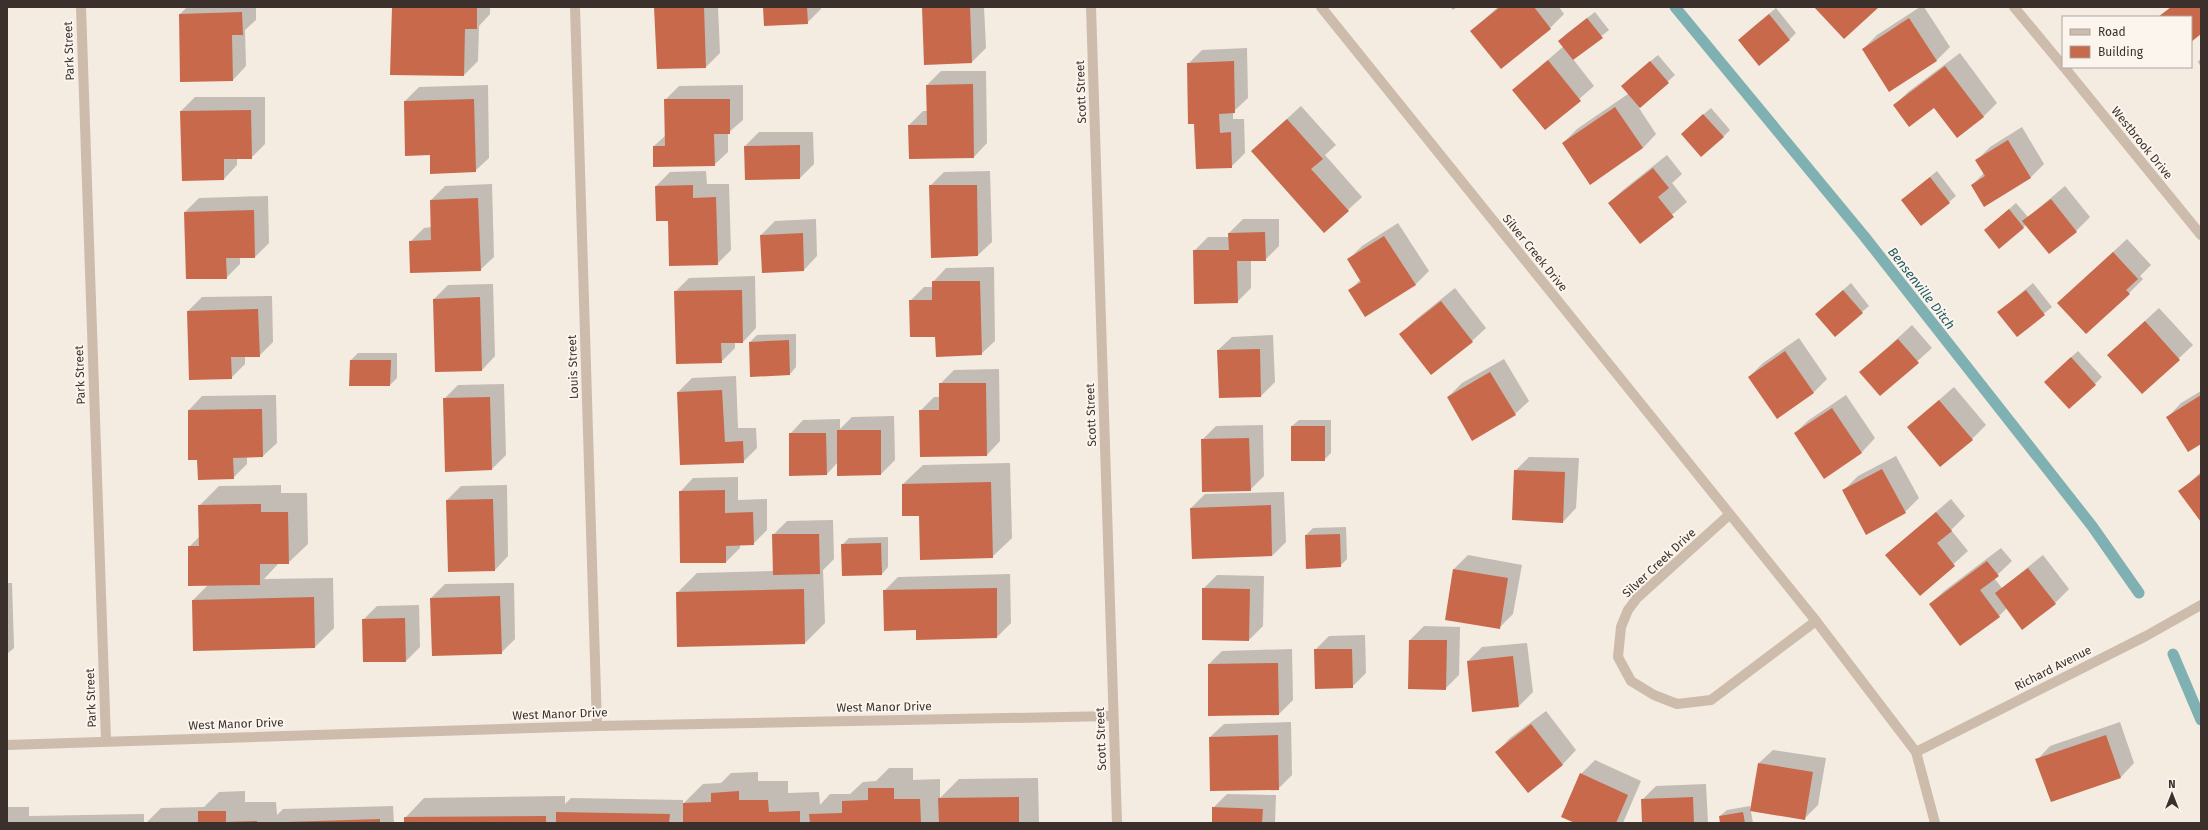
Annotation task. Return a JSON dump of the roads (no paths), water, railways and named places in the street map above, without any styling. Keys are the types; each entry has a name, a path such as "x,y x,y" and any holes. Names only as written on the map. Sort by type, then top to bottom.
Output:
{"street":[{"name":"Park Street","path":"81,7 106,741"},
{"name":"Louis Street","path":"575,7 597,726"},
{"name":"Scott Street","path":"1091,7 1117,823"},
{"name":"Silver Creek Drive","path":"1321,7 1729,515 1816,621 1916,752 1935,823"},
{"name":"Westbrook Drive","path":"2014,7 2062,66"},
{"name":"Westbrook Drive","path":"2064,68 2201,235"},
{"name":"Silver Creek Drive","path":"1729,515 1637,598 1628,610 1621,627 1618,657 1631,681 1654,695 1677,704 1711,700 1816,621"},
{"name":"Richard Avenue","path":"1916,752 2146,636 2201,605"},
{"name":"West Manor Drive","path":"7,746 106,741 597,726 1113,716"}],"waterway":[{"name":"Bensenville Ditch","path":"1675,7 1864,236 2092,526 2139,593"},
{"name":"Bensenville Ditch","path":"2173,654 2201,720"}]}
